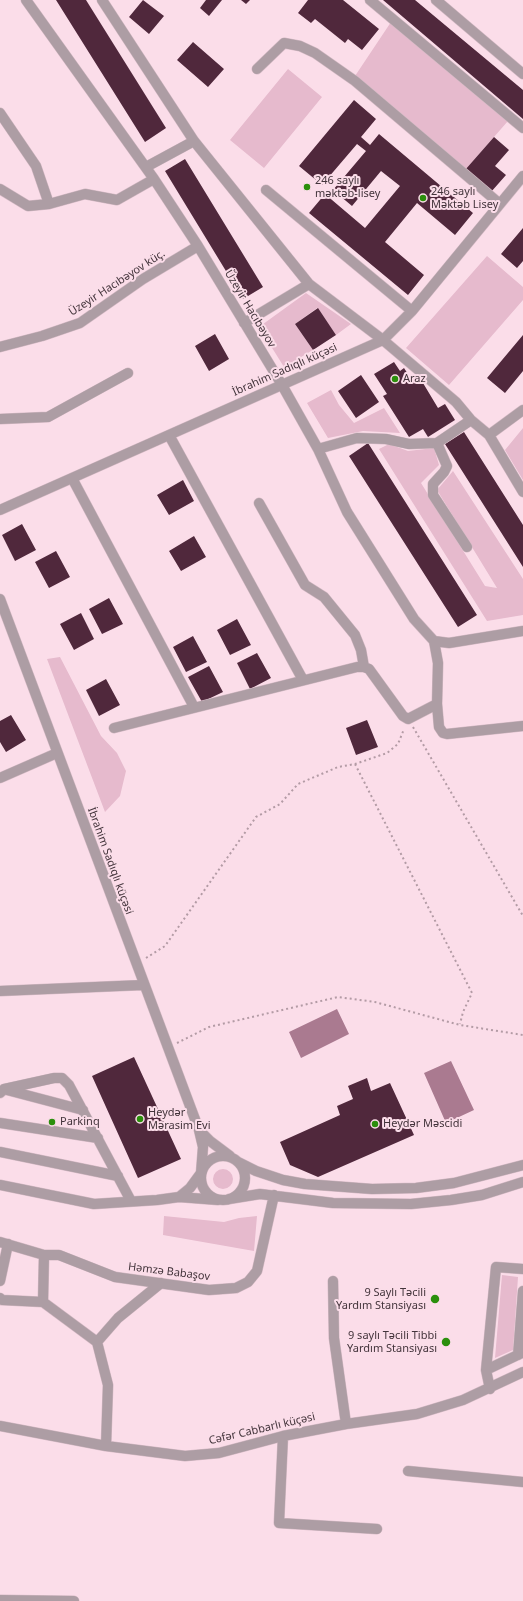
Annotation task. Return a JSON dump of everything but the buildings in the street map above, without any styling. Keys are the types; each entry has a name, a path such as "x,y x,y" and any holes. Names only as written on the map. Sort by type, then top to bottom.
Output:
{"street":[{"name":"Üzeyir Hacıbəyov","path":"26,0 146,167 198,246 282,385 318,449 347,512 414,619 434,641"},
{"path":"102,0 194,141 309,284 383,340 456,402 471,420 489,435 523,492"},
{"path":"370,0 523,128"},
{"path":"436,0 523,74"},
{"path":"257,69 284,43 300,46 315,53 355,81 500,204"},
{"path":"0,113 36,166 49,204"},
{"path":"146,167 194,141"},
{"name":"İbrahim Sadıqlı küçəsi","path":"0,510 383,340 412,311 523,176"},
{"path":"0,189 28,206 49,204 85,194 117,200 154,179"},
{"path":"266,190 412,311"},
{"name":"Üzeyir Hacıbəyov küç.","path":"0,347 42,336 80,323 143,279 198,246"},
{"path":"244,323 309,284"},
{"path":"0,419 48,417 128,373"},
{"path":"489,435 523,410"},
{"path":"318,449 357,438 386,439 409,444 437,443 471,420"},
{"path":"169,435 303,680"},
{"path":"437,443 446,466 444,472 433,484 433,495 466,547"},
{"path":"72,478 194,707"},
{"path":"259,503 305,585 324,597 355,635 361,650 364,667"},
{"name":"İbrahim Sadıqlı küçəsi","path":"0,600 143,985 199,1130 203,1147 201,1173"},
{"path":"523,631 449,643 434,641 438,663 437,704 439,727 443,732 447,734 523,726"},
{"path":"114,728 357,667 369,669 403,716 408,719 437,704"},
{"path":"0,778 57,754"},
{"path":"0,991 143,985"},
{"path":"2,1091 54,1078 62,1078 69,1085 131,1201"},
{"path":"2,1091 83,1110"},
{"path":"0,1123 98,1138"},
{"path":"199,1130 221,1150 256,1171 283,1180 305,1184 372,1189 416,1188 454,1183 523,1165"},
{"path":"0,1152 118,1176"},
{"path":"178,1197 190,1188 207,1162 211,1159 222,1156 236,1160 244,1172 245,1183 239,1193 229,1199"},
{"path":"201,1173 200,1179 204,1190 212,1198 218,1200"},
{"path":"0,1185 94,1204 157,1200 178,1197 218,1200 260,1194 333,1203 411,1204 482,1195 523,1182"},
{"name":"Həmzə Babaşov","path":"4,1243 44,1255 59,1255 115,1277 209,1290 236,1288 248,1282 257,1271 274,1195"},
{"path":"0,1281 4,1243"},
{"path":"43,1302 44,1255"},
{"path":"490,1389 486,1370 496,1267 523,1269"},
{"path":"333,1281 334,1338 346,1424"},
{"path":"97,1342 118,1318 161,1283"},
{"path":"486,1370 520,1354 523,1292"},
{"path":"0,1298 2,1300 43,1302 97,1342 108,1384 106,1446"},
{"name":"Cəfər Cabbarlı küçəsi","path":"0,1426 106,1446 184,1456 219,1453 283,1436 346,1424 417,1414 463,1400 490,1389 523,1372"},
{"path":"283,1436 279,1523 377,1529"},
{"path":"408,1470 523,1482"},
{"path":"0,1600 74,1601"}],"path":[{"path":"136,964 166,946 256,817 280,804 298,784 338,767 355,764 387,753 398,744 408,719"},
{"path":"408,719 523,916"},
{"path":"355,764 472,993 463,1012 460,1024"},
{"path":"167,1047 209,1027 338,997 375,1002 460,1024 523,1035"}],"shaded area":[{"path":"391,22 508,121 465,170 355,76"},
{"path":"288,69 322,97 264,168 230,140"},
{"path":"487,256 523,287 523,300 449,385 406,348"},
{"path":"306,293 351,324 336,335 317,308 295,324 313,350 284,367 259,327"},
{"path":"331,390 339,405 354,423 384,408 400,433 363,431 328,438 307,403"},
{"path":"523,428 523,480 505,450"},
{"path":"389,444 408,451 434,448 439,465 421,483 485,586 497,588 437,490 453,471 523,579 523,615 487,621 379,449"},
{"path":"60,657 101,736 117,753 126,771 120,796 105,812 47,659"},
{"path":"337,1009 349,1034 301,1058 289,1032"},
{"path":"451,1061 474,1110 446,1123 424,1073"},
{"path":"223,1169 230,1172 233,1179 230,1186 223,1189 216,1186 213,1179 216,1172"},
{"path":"164,1216 224,1222 239,1218 257,1216 254,1251 163,1235"},
{"path":"502,1275 518,1277 513,1350 495,1358"}],"place":[{"name":"246 saylı məktəb-lisey","path":"307,187"},
{"name":"246 saylı Məktəb Lisey","path":"423,198"},
{"name":"Araz","path":"395,379"},
{"name":"Heydər Mərasim Evi","path":"140,1119"},
{"name":"Parkinq","path":"52,1122"},
{"name":"Heydər Məscidi","path":"375,1124"},
{"name":"9 Saylı Təcili Yardım Stansiyası","path":"435,1299"},
{"name":"9 saylı Təcili Tibbi Yardım Stansiyası","path":"446,1342"}]}
